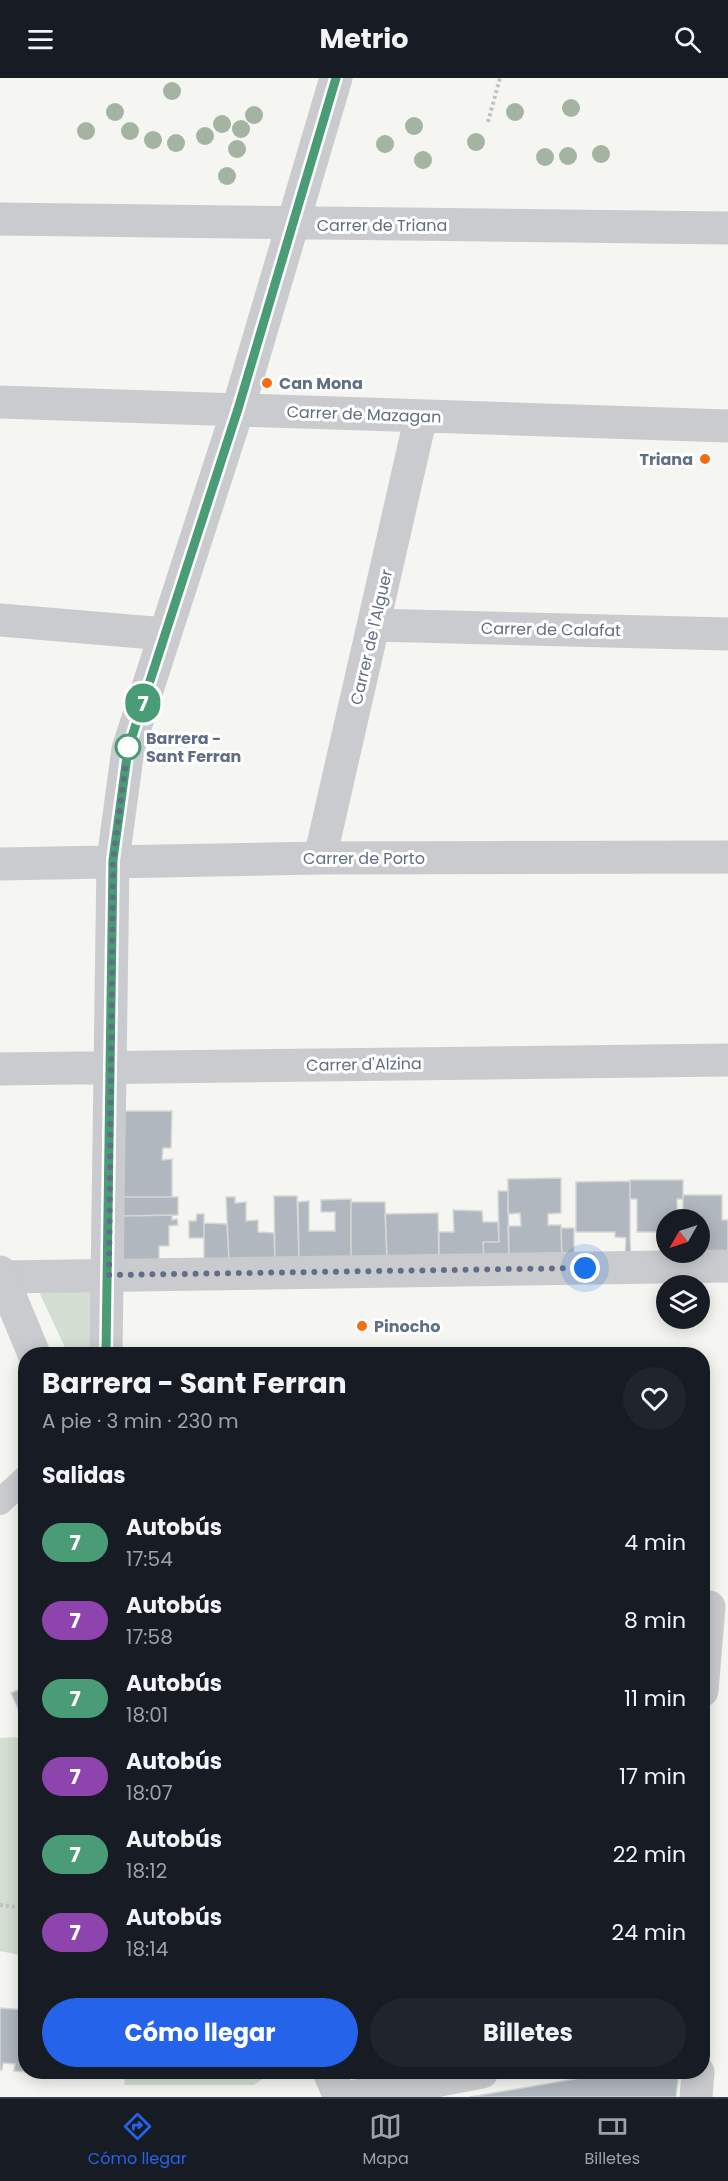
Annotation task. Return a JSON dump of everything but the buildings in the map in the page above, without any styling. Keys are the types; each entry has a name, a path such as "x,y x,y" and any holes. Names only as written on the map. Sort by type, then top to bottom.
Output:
{"street":[{"path":"106,1347 113,860 128,749 238,409 336,78"},
{"name":"Carrer de Triana","path":"0,219 728,228"},
{"name":"Carrer de Mazagan","path":"0,402 728,426"},
{"name":"Carrer de l'Alguer","path":"320,858 421,416"},
{"path":"0,620 165,634"},
{"name":"Carrer de Calafat","path":"375,625 728,634"},
{"name":"Carrer de Porto","path":"0,864 113,860 320,858 728,857"},
{"name":"Carrer d'Alzina","path":"0,1068 728,1060"},
{"path":"31,1347 1,1274 109,1275 728,1266"},
{"path":"0,1502 18,1485"},
{"path":"710,1629 713,1606"},
{"path":"332,2079 340,2097"},
{"path":"351,2097 445,2079"},
{"path":"696,2097 697,2079"}],"path":[{"path":"488,122 500,78"},
{"path":"0,1905 18,1907"}],"shaded area":[{"path":"34,1281 93,1281 94,1347 65,1347"},
{"path":"17,1737 18,1739 18,1955 0,1951 0,1738"},
{"path":"125,2079 262,2079 254,2085 124,2085"}],"bus line":[{"name":"7","path":"106,1347 113,860 128,749 238,409 336,78"}],"place":[{"name":"Can Mona","path":"267,383"},
{"name":"Triana","path":"705,459"},
{"name":"Barrera - Sant Ferran","path":"128,747"},
{"name":"Pinocho","path":"362,1326"}],"route":[{"path":"128,747 113,860 109,1275 585,1268"}]}
